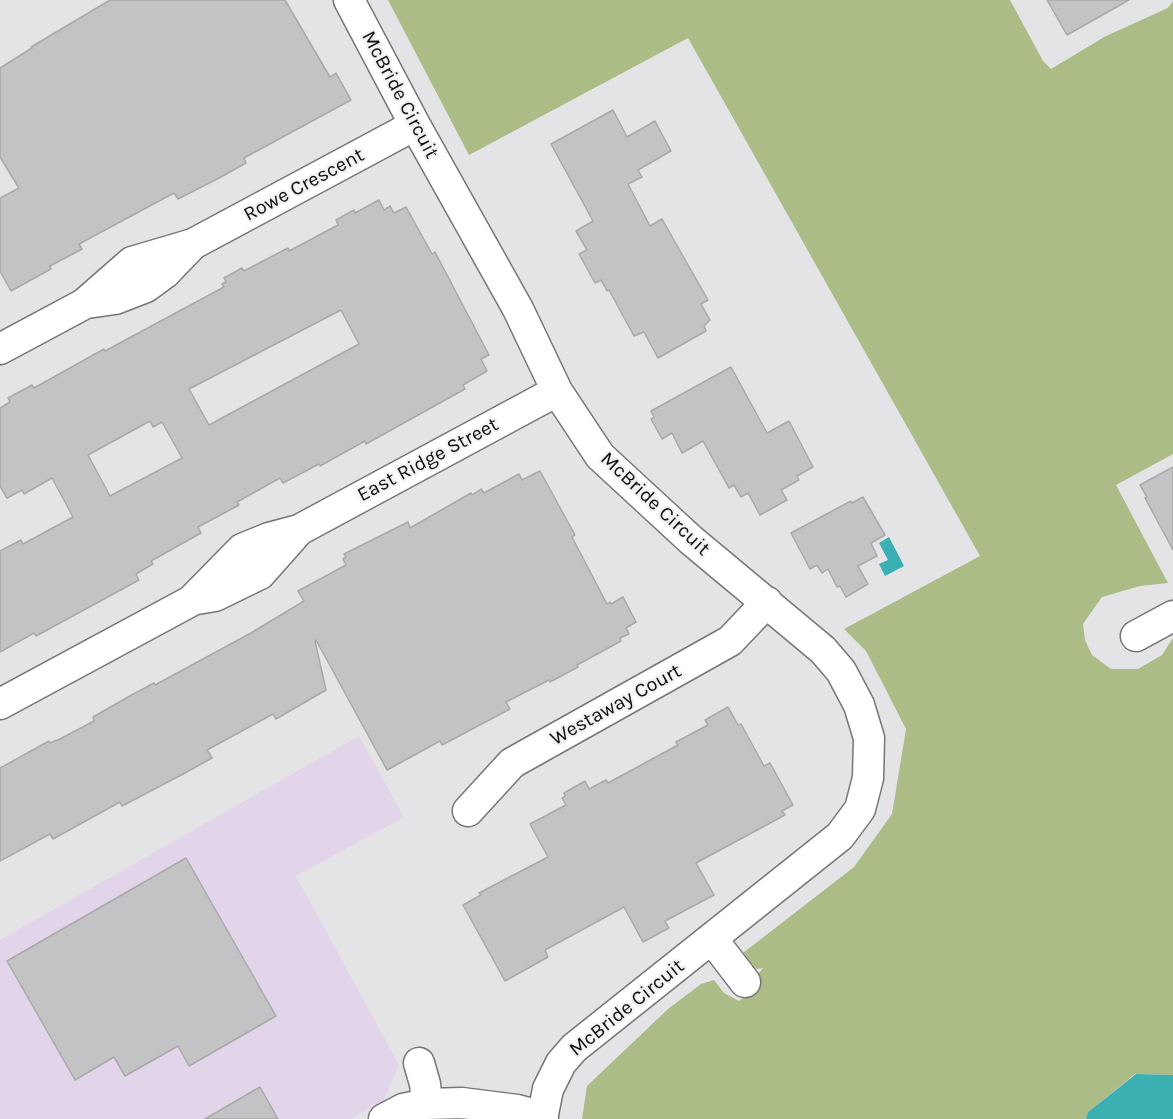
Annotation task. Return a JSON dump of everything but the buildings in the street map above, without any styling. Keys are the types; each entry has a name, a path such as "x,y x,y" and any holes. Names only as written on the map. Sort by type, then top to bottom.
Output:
{"street":[{"name":"McBride Circuit","path":"349,0 415,125 518,309 557,391 600,456 691,540 823,650 841,671 859,705 869,738 868,778 860,809 840,836 574,1048 561,1064 548,1089 543,1118"},
{"name":"Rowe Crescent","path":"0,349 84,304 132,262 193,244 415,125"},
{"name":"East Ridge Street","path":"0,704 191,601 242,549 269,538 299,530 557,391"},
{"name":"Westaway Court","path":"468,811 512,762 730,641 767,602"},
{"path":"1136,636 1173,616"},
{"path":"712,939 745,982"},
{"path":"419,1063 425,1084 427,1104"},
{"path":"384,1119 403,1109 427,1104 462,1103 517,1110 543,1118"}],"shaded area":[{"path":"359,736 404,817 296,876 399,1065 384,1100 351,1119 0,1119 0,940"}],"green space":[{"path":"388,0 1010,0 1043,61 1051,69 1106,36 1168,8 1173,1 1173,454 1116,485 1168,583 1140,586 1102,597 1083,624 1085,640 1092,655 1111,669 1138,669 1162,655 1173,638 1173,1075 1135,1074 1088,1112 1086,1119 582,1119 587,1086 668,1009 701,984 714,980 724,993 739,1001 755,989 758,974 763,968 756,969 743,953 854,867 892,814 906,729 866,651 844,629 980,556 688,38 469,155"}],"water":[{"path":"889,537 904,566 885,576 879,564 888,560 879,543"},
{"path":"1136,1074 1173,1075 1173,1119 1086,1119 1088,1112"}]}
